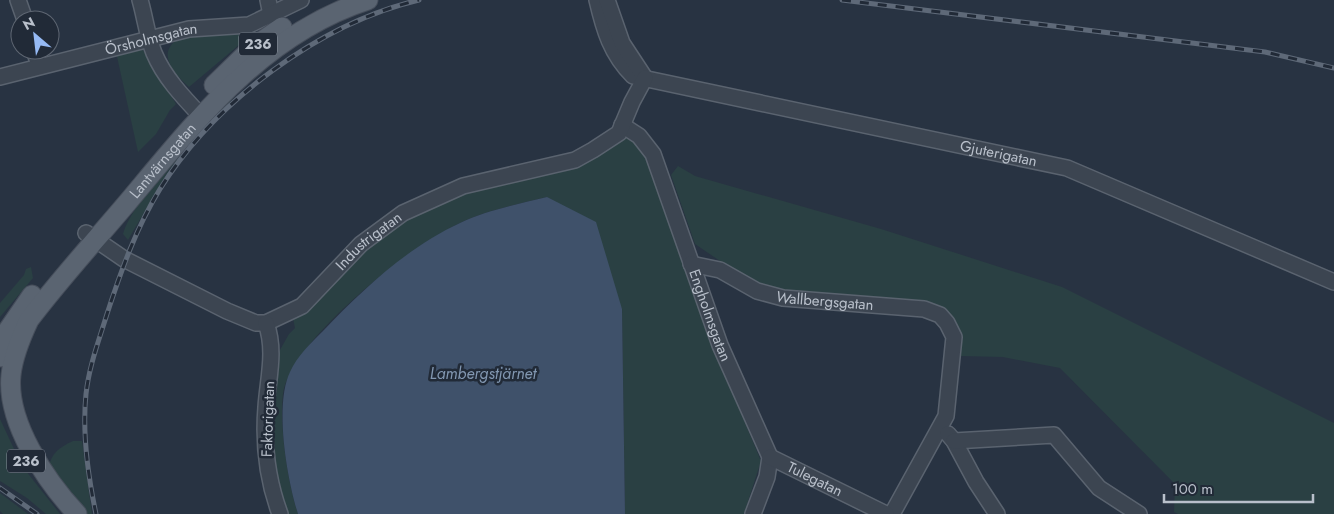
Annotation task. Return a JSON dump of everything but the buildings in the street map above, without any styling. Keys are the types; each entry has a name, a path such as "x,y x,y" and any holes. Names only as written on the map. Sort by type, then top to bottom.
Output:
{"main road":[{"name":"Lantvärnsgatan","path":"0,357 8,330 19,312 91,236 197,111 235,63 263,40 291,22 337,0"},
{"name":"Lantvärnsgatan","path":"197,111 276,46 337,12 368,0"},
{"name":"Lantvärnsgatan","path":"6,374 29,320 91,236"},
{"name":"236","path":"6,374 15,412 23,434 42,468 77,514"},
{"name":"236","path":"0,400 6,424 18,449 34,474 67,514"}],"street":[{"path":"140,0 154,52 169,79 197,111"},
{"path":"268,0 272,15"},
{"name":"Örsholmsgatan","path":"0,76 150,38 210,26 239,28 272,15 301,0"},
{"name":"Gjuterigatan","path":"597,0 604,32 612,50 633,76 674,87 1066,168 1334,282"},
{"path":"607,0 622,43 645,78"},
{"path":"37,60 38,65"},
{"name":"Industrigatan","path":"266,323 302,306 361,244 402,213 463,186 584,156 619,133 645,78"},
{"name":"Engholmsgatan","path":"622,125 639,136 653,154 720,345 770,458"},
{"path":"91,236 124,259 227,311 256,323 266,323"},
{"name":"Wallbergsgatan","path":"691,264 720,270 757,292 783,298 924,309 940,315 947,323 954,337 946,416 941,428"},
{"name":"Faktorigatan","path":"266,323 272,340 266,409 266,460 272,490 280,514"},
{"path":"892,514 941,428 954,441 976,482 997,514"},
{"path":"954,441 1054,435 1099,488 1138,514"},
{"path":"753,514 766,477 770,458"},
{"name":"Tulegatan","path":"770,458 886,514"}],"green space":[{"path":"258,29 189,87 177,75 169,61 169,48 174,42 183,37"},
{"path":"132,49 143,50 176,104 170,110 156,134 138,152 116,52"},
{"path":"238,93 169,170 128,240 123,234 130,217 140,202 200,132"},
{"path":"623,137 644,146 709,336 761,461 744,514 625,514 622,309 547,197 481,214 439,234 413,251 357,296 307,348 291,372 283,394 282,422 285,454 298,514 287,514 272,468 271,425 276,357 289,334 295,328 293,318 325,293 357,256 401,222 448,199"},
{"path":"678,166 695,176 881,229 1062,287 1334,423 1334,514 1178,514 1174,512 1175,484 1060,368 1003,357 960,356 954,319 930,303 797,295 748,280 695,244 671,175"},
{"path":"31,267 33,278 0,317 0,303 24,275 26,269"},
{"path":"0,419 22,466 60,514 46,514 27,498 0,481"},
{"path":"73,441 82,441 92,514 83,514 49,467 57,451"},
{"path":"0,493 28,514 3,514 0,511"}],"water":[{"name":"Lambergstjärnet","path":"547,197 596,222 622,309 625,514 298,514 286,462 283,403 285,386 290,372 300,355 370,285 422,244 470,218"}],"railway":[{"path":"96,514 90,485 85,439 85,409 89,373 112,298 136,234 160,189 209,126 273,70 308,47 344,27 382,11 419,0"},
{"path":"842,0 1265,52 1334,68"},
{"path":"0,488 37,514"}]}
